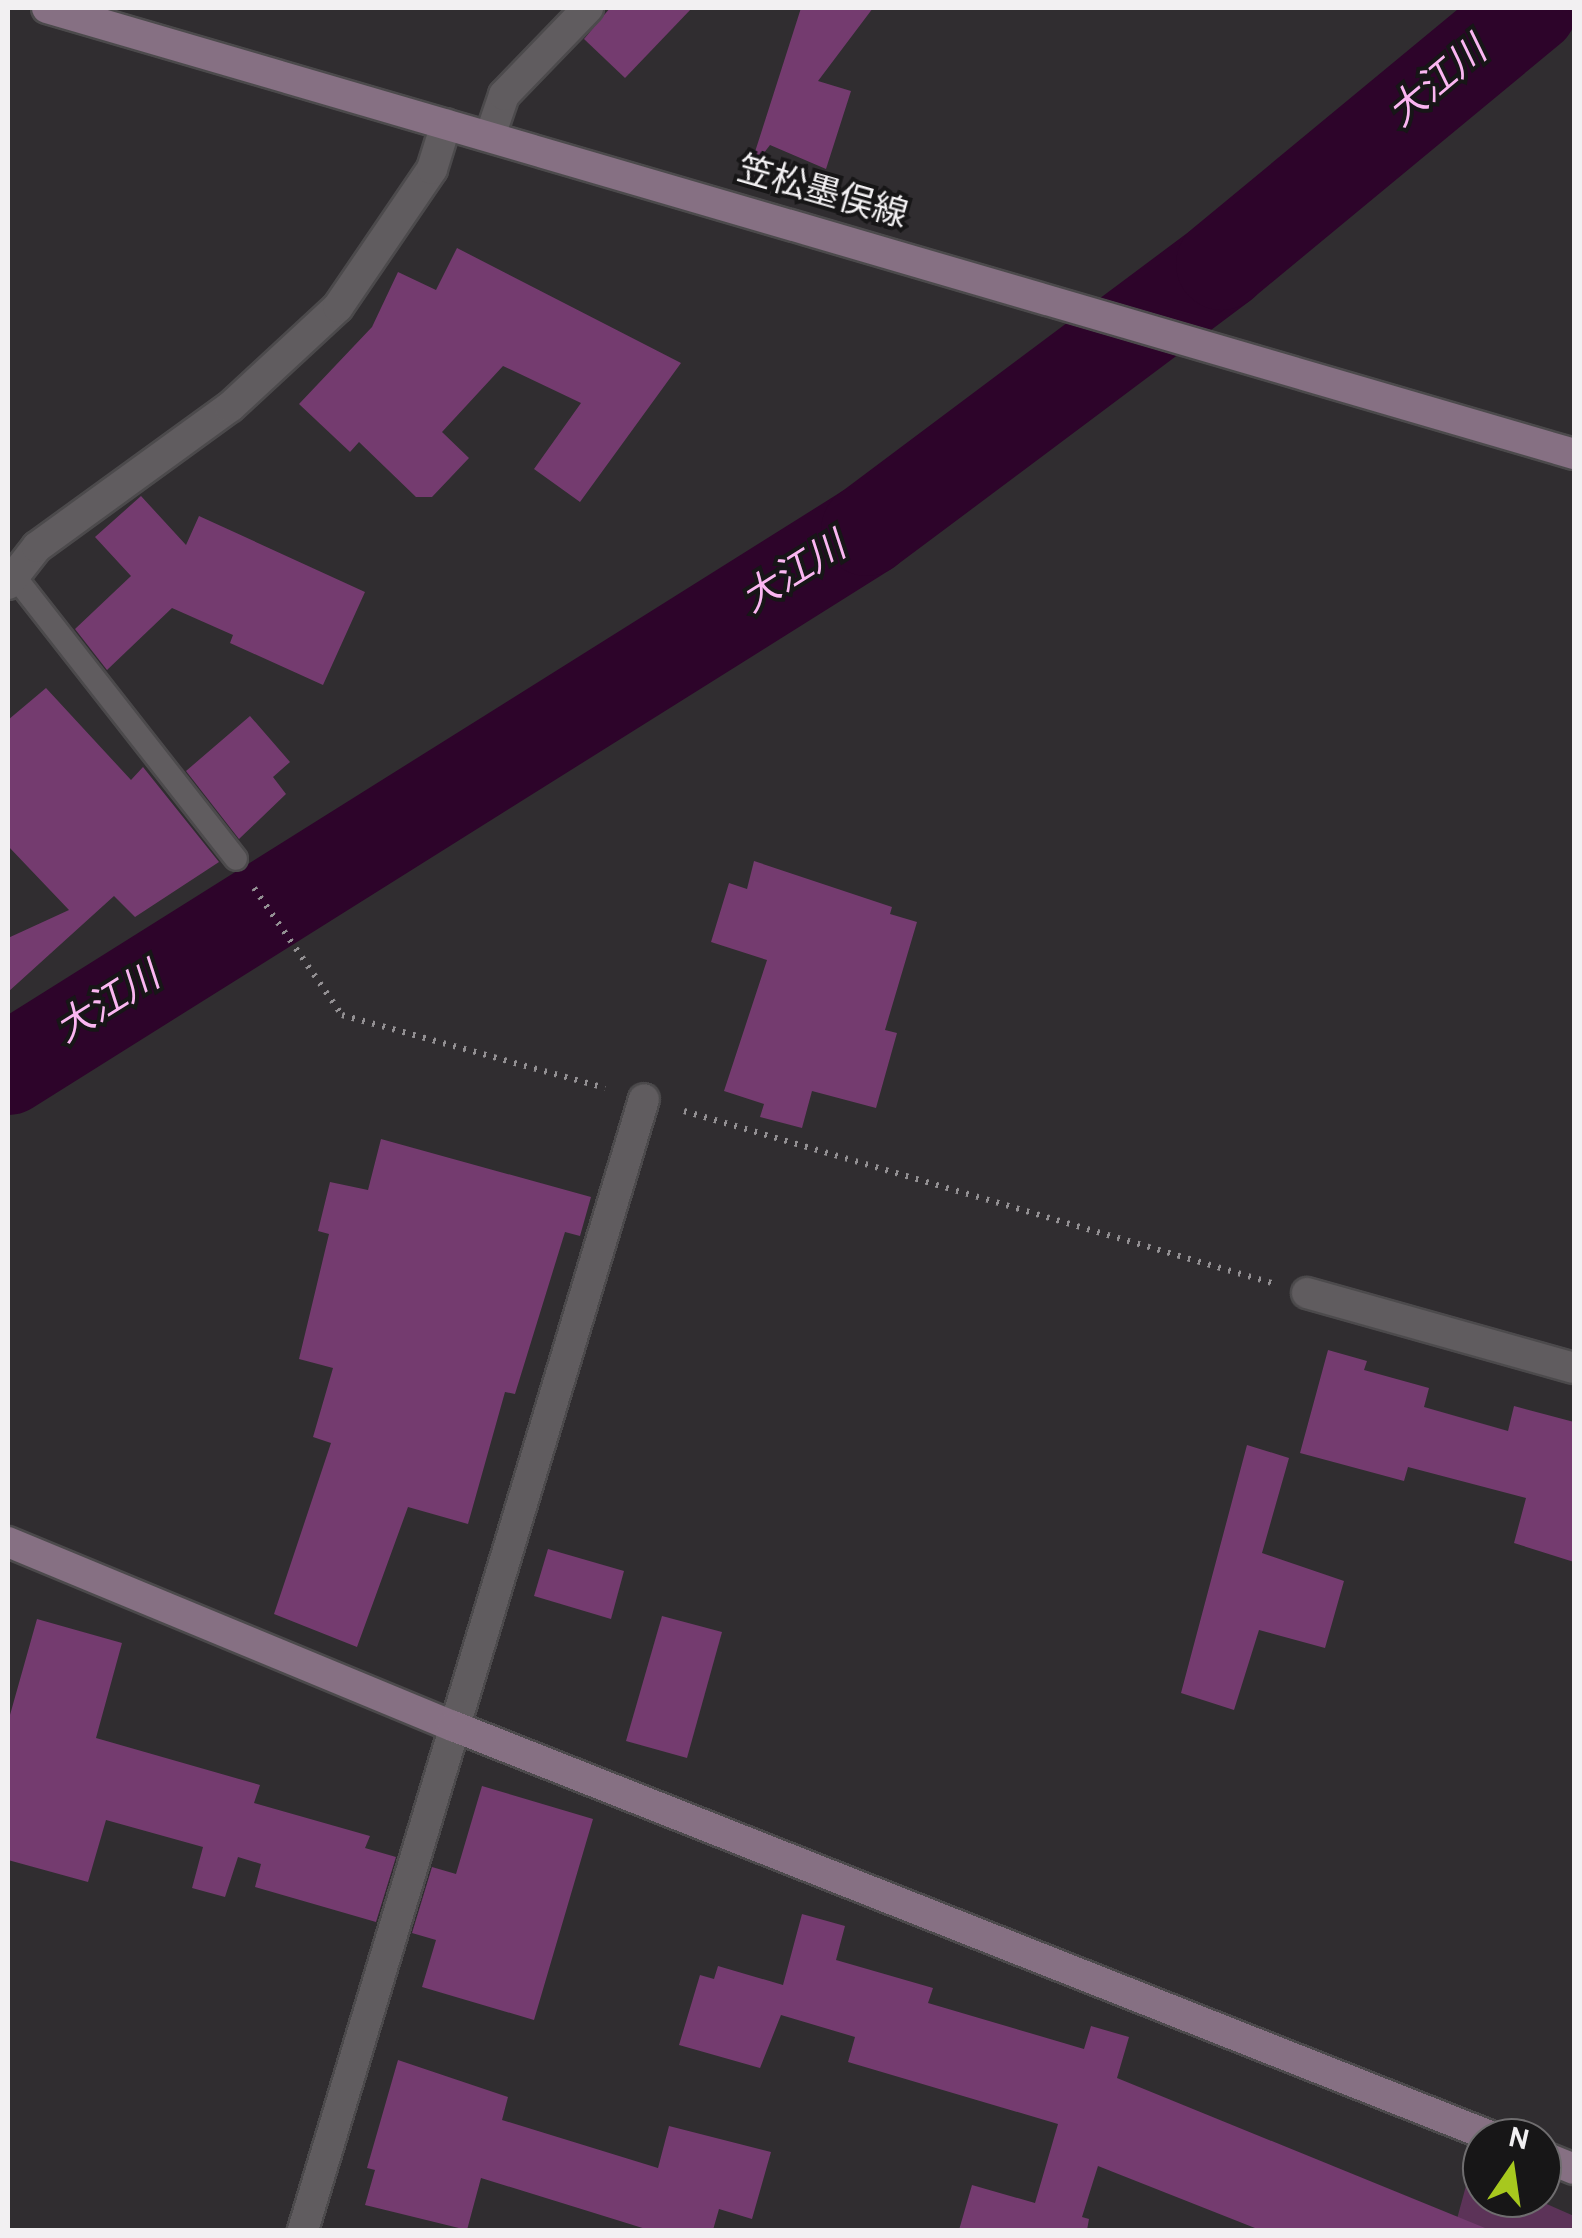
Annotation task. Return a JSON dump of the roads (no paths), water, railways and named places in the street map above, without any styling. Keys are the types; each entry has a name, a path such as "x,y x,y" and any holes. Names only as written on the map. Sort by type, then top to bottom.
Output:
{"street":[{"name":"笠松墨俣線","path":"47,8 1574,454"},
{"path":"490,136 504,95 588,8"},
{"path":"11,581 37,547 230,407 338,307 432,169 446,124"},
{"path":"303,2230 644,1099"},
{"path":"1307,1294 1574,1368"},
{"path":"8,1542 453,1726 1462,2125"}],"lane":[{"path":"11,581 236,859"}],"waterway":[{"name":"大江川","path":"8,1069 867,530 1222,264 1531,8"}]}
